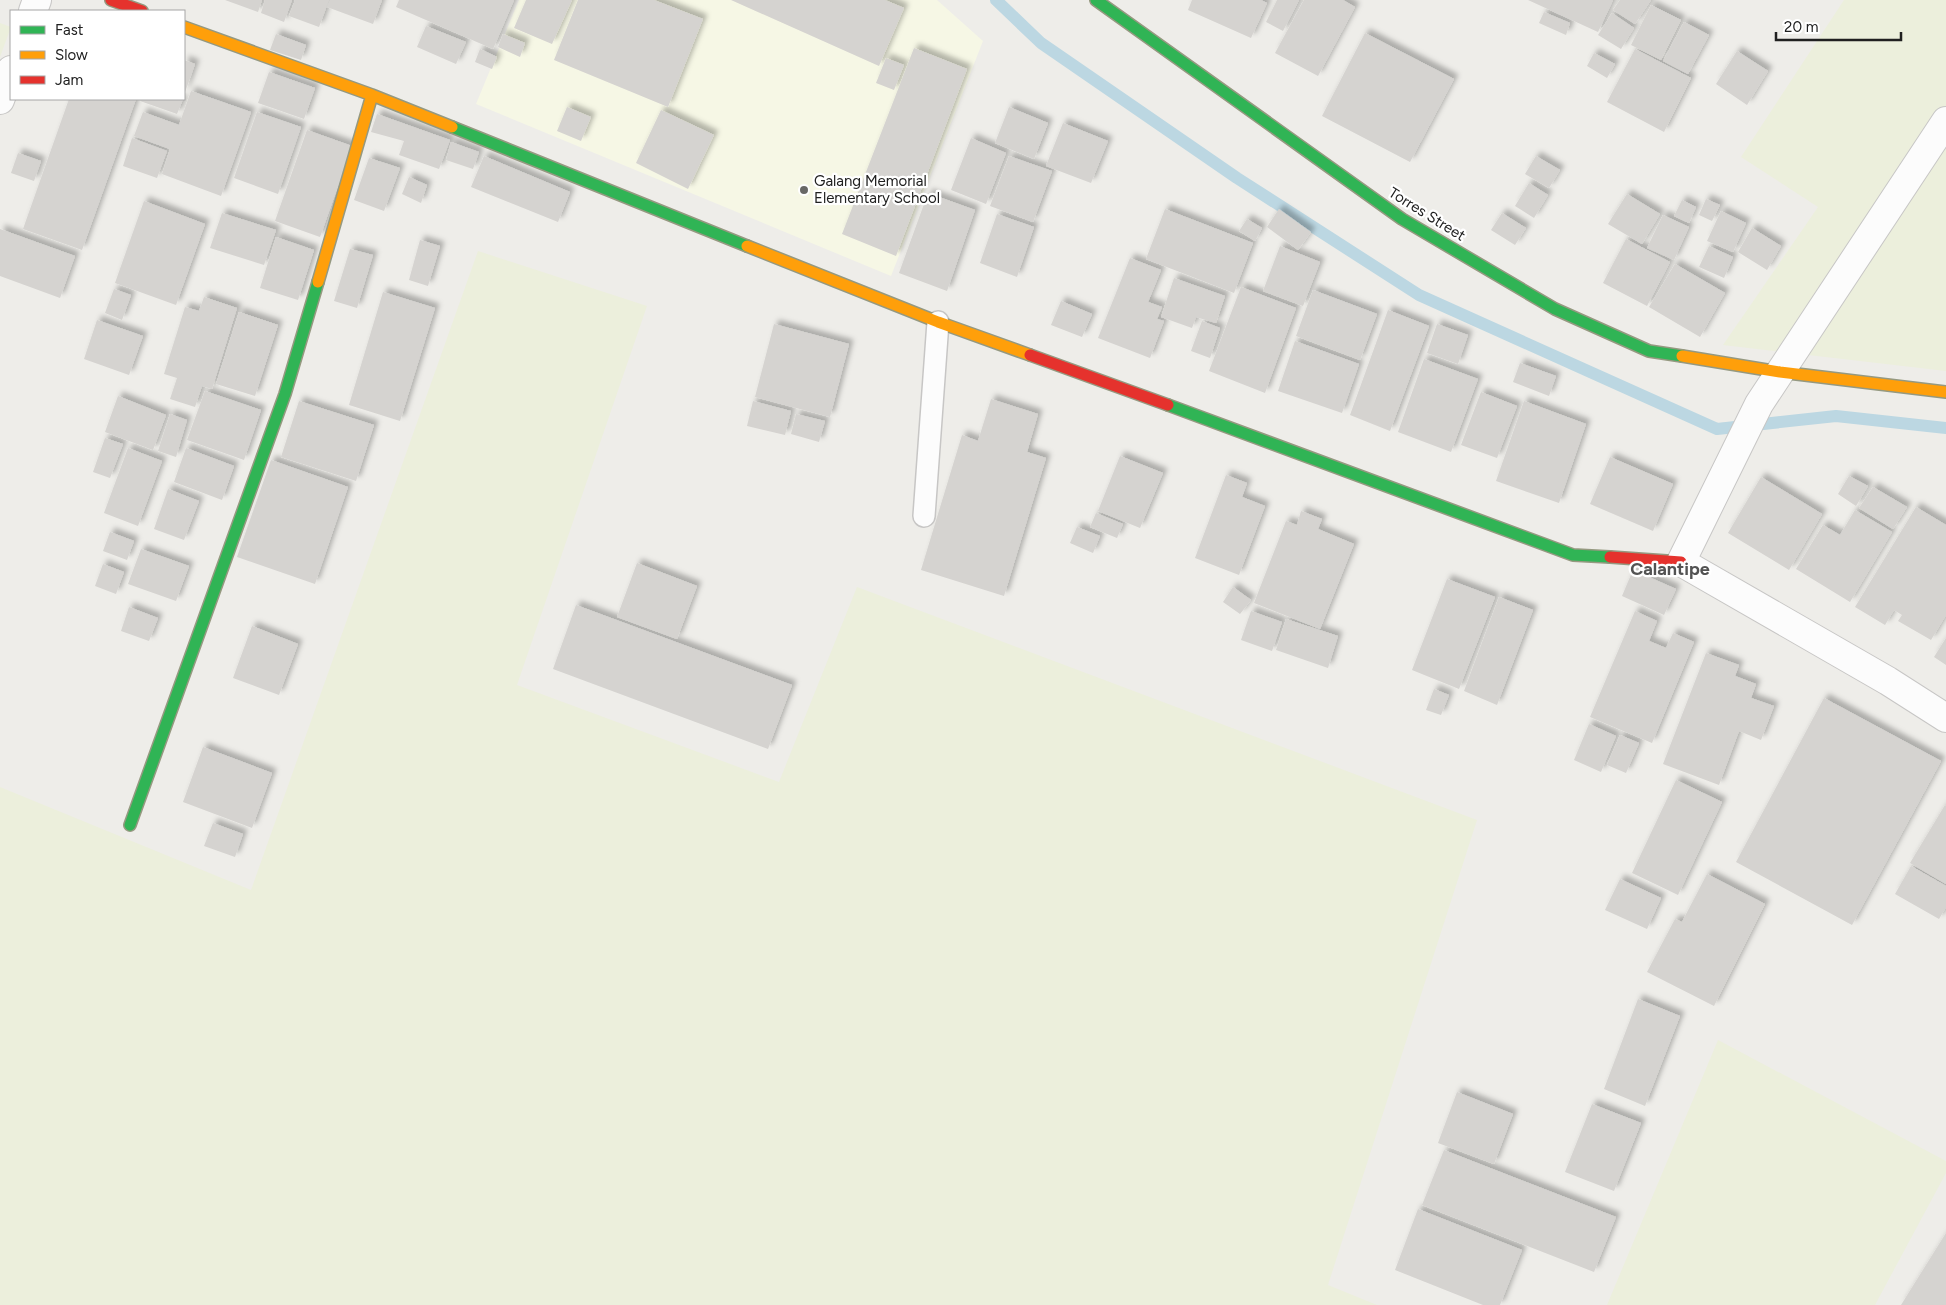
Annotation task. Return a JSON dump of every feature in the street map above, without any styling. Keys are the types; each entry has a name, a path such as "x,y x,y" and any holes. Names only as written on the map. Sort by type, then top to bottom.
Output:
{"street":[{"path":"111,0 139,10"},
{"name":"Torres Street","path":"1096,0 1402,219 1555,310 1649,351 1780,372 1946,392"},
{"path":"185,27 372,95 938,322 1573,555 1681,562 1888,681 1946,718"},
{"path":"0,100 10,73"},
{"path":"130,826 285,394 372,95"},
{"path":"1681,562 1759,404 1946,121"}],"lane":[{"path":"924,516 938,322"}],"shaded area":[{"name":"Galang Memorial Elementary School","path":"519,0 937,0 983,41 891,276 476,104"},
{"path":"1844,0 1946,0 1946,371 1723,345 1818,207 1741,157"},
{"path":"0,23 10,27 10,30 0,57"},
{"path":"478,251 647,306 517,685 779,782 857,587 1477,820 1328,1285 1377,1305 0,1305 0,787 251,890"},
{"path":"1718,1040 1946,1161 1946,1173 1875,1305 1607,1305"}],"building":[{"path":"225,0 262,0 258,12"},
{"path":"265,0 292,0 284,22 261,13"},
{"path":"295,0 329,0 319,27 289,16"},
{"path":"330,0 382,0 373,24 327,7"},
{"path":"399,0 514,0 493,49 396,7"},
{"path":"526,0 572,0 552,44 514,28"},
{"path":"578,0 654,0 703,19 668,107 554,60"},
{"path":"731,0 885,0 904,8 879,66"},
{"path":"1192,0 1261,0 1267,3 1251,38 1188,10"},
{"path":"1277,0 1299,0 1283,31 1266,22"},
{"path":"1304,0 1343,0 1355,7 1318,76 1275,53"},
{"path":"1528,0 1613,0 1598,32"},
{"path":"1620,0 1651,0 1635,24 1613,10"},
{"path":"1651,5 1681,20 1661,60 1631,45"},
{"path":"1544,12 1570,23 1566,35 1539,23"},
{"path":"1612,13 1634,28 1621,49 1598,35"},
{"path":"1684,22 1709,35 1688,74 1663,61"},
{"path":"426,26 466,42 456,64 417,47"},
{"path":"1365,33 1454,79 1410,162 1322,116"},
{"path":"276,34 306,45 301,60 270,50"},
{"path":"503,34 525,43 520,57 498,47"},
{"path":"914,48 967,69 896,256 842,234"},
{"path":"480,49 497,57 492,69 475,62"},
{"path":"1635,49 1691,78 1664,132 1607,102"},
{"path":"1737,51 1768,71 1747,105 1716,84"},
{"path":"1594,53 1615,64 1607,78 1587,66"},
{"path":"886,58 904,65 894,90 876,83"},
{"path":"185,60 195,64 185,92"},
{"path":"269,72 315,88 304,119 258,103"},
{"path":"191,91 251,112 221,196 162,174 170,149 134,136 143,112 179,125"},
{"path":"69,100 136,100 82,250 23,229"},
{"path":"140,100 183,100 177,114"},
{"path":"567,107 591,117 581,141 557,131"},
{"path":"1009,107 1048,123 1034,159 995,143"},
{"path":"661,110 714,135 688,189 636,163"},
{"path":"257,112 301,127 278,194 234,178"},
{"path":"377,114 450,140 439,169 399,155 404,141 371,132"},
{"path":"1063,123 1108,141 1091,183 1046,166"},
{"path":"307,130 352,146 320,237 275,221"},
{"path":"132,138 167,151 157,178 123,166"},
{"path":"971,138 1006,153 986,204 951,190"},
{"path":"451,142 479,152 473,169 446,160"},
{"path":"18,153 41,161 34,181 11,173"},
{"path":"484,156 570,192 558,222 471,187"},
{"path":"1009,156 1052,171 1033,222 990,206"},
{"path":"1536,156 1560,170 1549,188 1525,174"},
{"path":"369,158 400,168 384,211 354,200"},
{"path":"409,177 427,185 421,203 402,194"},
{"path":"1529,183 1548,195 1534,218 1515,206"},
{"path":"928,193 975,210 947,291 899,273"},
{"path":"1627,194 1660,214 1642,244 1608,224"},
{"path":"1706,199 1720,205 1712,221 1699,215"},
{"path":"1682,200 1696,207 1689,223 1674,216"},
{"path":"144,201 205,224 176,305 115,283"},
{"path":"1165,209 1253,243 1234,293 1146,259"},
{"path":"1279,209 1311,232 1298,250 1267,227"},
{"path":"1721,211 1746,223 1733,252 1707,241"},
{"path":"222,213 276,230 264,265 210,248"},
{"path":"1502,213 1526,228 1515,245 1491,230"},
{"path":"997,214 1034,227 1017,277 980,263"},
{"path":"1663,215 1689,227 1674,260 1647,248"},
{"path":"1247,219 1262,228 1255,241 1239,231"},
{"path":"1752,228 1781,246 1767,270 1738,252"},
{"path":"0,229 75,256 60,298 0,276"},
{"path":"276,237 314,250 298,300 260,288"},
{"path":"1626,239 1670,262 1647,306 1603,283"},
{"path":"420,240 440,246 428,286 409,280"},
{"path":"1280,246 1320,262 1303,306 1263,291"},
{"path":"1709,246 1733,257 1724,278 1699,267"},
{"path":"350,249 373,255 357,308 334,301"},
{"path":"1130,258 1161,270 1148,302 1162,307 1157,319 1164,321 1150,358 1098,338"},
{"path":"1675,264 1725,293 1700,337 1649,307"},
{"path":"1174,278 1225,296 1216,323 1196,317 1192,328 1161,317"},
{"path":"1241,287 1296,308 1265,393 1209,371"},
{"path":"114,289 131,295 122,320 105,313"},
{"path":"1313,290 1377,314 1360,360 1296,336"},
{"path":"383,292 435,308 400,421 349,405"},
{"path":"204,297 237,308 212,389 202,386 195,407 170,399 177,378 164,374 185,307 199,311"},
{"path":"1061,301 1092,314 1082,337 1051,325"},
{"path":"1388,310 1429,326 1390,431 1350,415"},
{"path":"239,312 278,325 255,396 216,384"},
{"path":"97,320 143,336 129,375 84,359"},
{"path":"1202,321 1220,328 1210,358 1191,351"},
{"path":"774,324 849,344 830,417 755,397"},
{"path":"1437,324 1468,335 1458,364 1427,353"},
{"path":"1295,341 1359,364 1342,413 1278,391"},
{"path":"1424,359 1478,379 1451,452 1398,432"},
{"path":"1520,363 1556,376 1549,396 1513,382"},
{"path":"205,391 261,410 244,460 187,440"},
{"path":"1481,392 1517,406 1497,458 1461,445"},
{"path":"118,396 166,415 153,450 105,432"},
{"path":"991,399 1038,414 1027,452 1046,458 1004,596 921,570 962,435 978,441"},
{"path":"299,401 374,425 356,481 281,457"},
{"path":"753,401 791,411 785,435 747,426"},
{"path":"1524,401 1586,424 1559,503 1496,481"},
{"path":"170,414 187,420 176,457 158,451"},
{"path":"796,414 825,421 819,442 791,434"},
{"path":"105,438 123,444 110,478 93,472"},
{"path":"128,448 162,461 138,526 104,513"},
{"path":"186,448 234,466 222,500 174,482"},
{"path":"1120,456 1163,473 1140,528 1098,511"},
{"path":"1610,457 1673,484 1653,531 1590,504"},
{"path":"271,460 348,487 315,584 237,557"},
{"path":"1226,475 1247,483 1242,497 1265,506 1239,575 1195,558"},
{"path":"1849,476 1868,486 1856,506 1838,494"},
{"path":"1761,477 1822,514 1789,570 1728,533"},
{"path":"1873,487 1907,507 1893,529 1859,508"},
{"path":"168,489 199,501 184,540 154,529"},
{"path":"1916,507 1946,525 1946,615 1931,640 1898,621 1902,615 1894,610 1885,625 1855,607"},
{"path":"1855,510 1892,532 1850,602 1796,569 1823,525 1840,535"},
{"path":"1301,511 1322,519 1318,529 1354,544 1320,629 1254,603 1286,521 1297,525"},
{"path":"1096,513 1123,524 1117,538 1090,527"},
{"path":"1077,527 1100,536 1093,553 1070,543"},
{"path":"110,532 134,541 127,560 103,551"},
{"path":"141,549 189,566 176,601 128,584"},
{"path":"637,563 697,586 677,639 617,617"},
{"path":"103,564 124,572 116,594 95,586"},
{"path":"1633,570 1676,589 1664,615 1622,596"},
{"path":"1447,579 1495,597 1459,689 1412,670"},
{"path":"1233,587 1251,600 1240,614 1223,602"},
{"path":"1499,597 1533,610 1497,705 1464,691"},
{"path":"576,605 792,685 768,749 553,669"},
{"path":"129,607 158,618 149,641 121,631"},
{"path":"1251,611 1282,622 1272,651 1241,640"},
{"path":"1635,611 1657,621 1649,641 1666,648 1673,633 1694,642 1652,743 1590,717"},
{"path":"1286,619 1338,636 1328,668 1276,650"},
{"path":"252,626 298,644 279,695 233,678"},
{"path":"1946,638 1946,665 1934,657"},
{"path":"1706,653 1739,665 1735,676 1756,684 1751,698 1774,706 1761,740 1739,731 1719,785 1663,764"},
{"path":"1434,689 1449,695 1441,715 1426,710"},
{"path":"1824,698 1941,761 1852,925 1736,862"},
{"path":"1589,724 1616,736 1601,772 1574,760"},
{"path":"1620,735 1639,743 1626,773 1607,765"},
{"path":"203,747 272,773 252,828 183,802"},
{"path":"1676,780 1722,802 1678,895 1632,873"},
{"path":"1946,806 1946,884 1910,863"},
{"path":"213,823 243,834 235,857 204,846"},
{"path":"1911,866 1946,886 1946,907 1939,919 1895,894"},
{"path":"1707,874 1765,904 1714,1006 1647,972 1675,919 1682,922"},
{"path":"1620,879 1661,898 1647,929 1605,910"},
{"path":"1638,999 1680,1016 1645,1106 1604,1089"},
{"path":"1457,1092 1513,1114 1494,1164 1438,1143"},
{"path":"1592,1104 1641,1123 1614,1191 1565,1172"},
{"path":"1444,1150 1616,1217 1594,1272 1422,1205"},
{"path":"1418,1209 1522,1250 1500,1305 1483,1305 1395,1270"},
{"path":"1946,1233 1946,1305 1901,1305"}],"waterway":[{"path":"996,0 1041,43 1237,178 1419,295 1717,429 1836,416 1946,428"}],"traffic: fast":[{"path":"1096,0 1402,219 1555,309 1649,351 1682,356"},
{"path":"452,127 747,246"},
{"path":"130,825 285,394 318,282"},
{"path":"1168,405 1573,555 1610,557"}],"traffic: slow":[{"path":"185,27 372,95 452,127"},
{"path":"318,282 372,95"},
{"path":"747,246 938,322 1030,355"},
{"path":"1682,356 1780,372 1946,392"}],"traffic: jam":[{"path":"111,0 139,10"},
{"path":"1030,355 1168,405"},
{"path":"1610,557 1681,562"}],"place":[{"name":"Galang Memorial Elementary School","path":"804,190"}],"district":[{"name":"Calantipe","path":"1670,569"}]}
